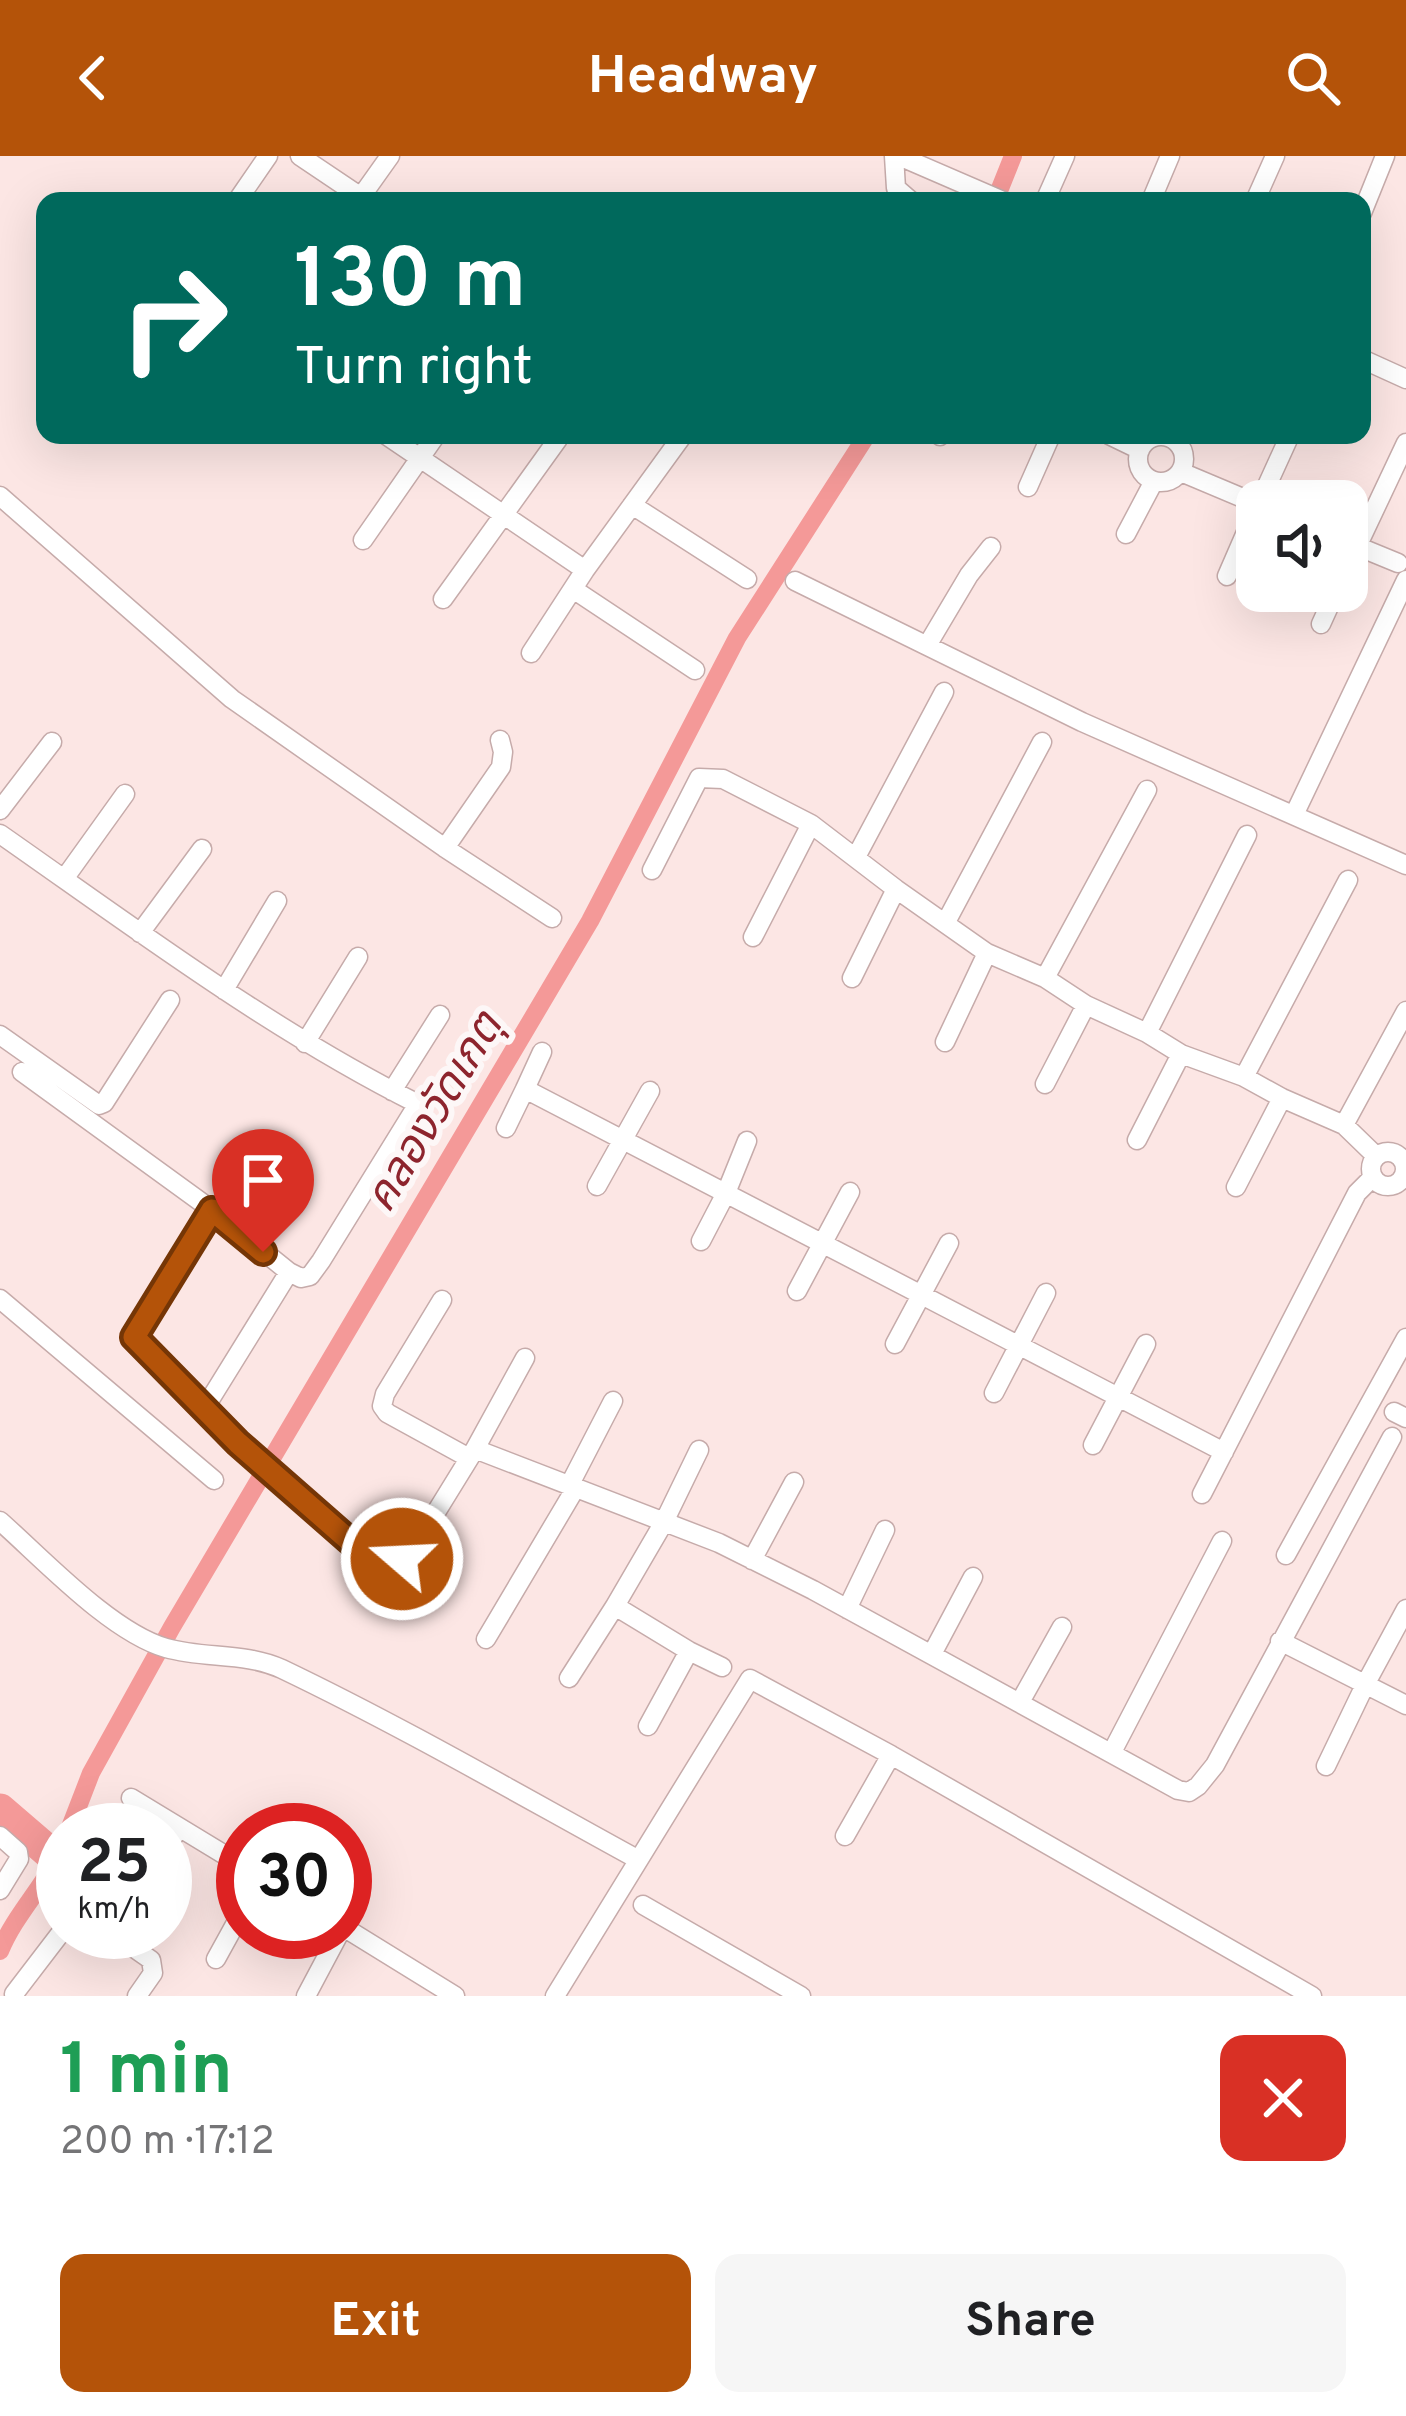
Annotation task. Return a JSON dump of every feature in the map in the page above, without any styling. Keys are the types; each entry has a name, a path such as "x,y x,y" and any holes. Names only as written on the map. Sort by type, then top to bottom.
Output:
{"street":[{"path":"243,192 268,156"},
{"path":"300,156 350,192"},
{"path":"365,192 390,156"},
{"path":"901,192 896,188 896,156 981,192"},
{"path":"1050,192 1065,156"},
{"path":"1154,192 1170,156"},
{"path":"1259,192 1274,156"},
{"path":"1370,192 1385,156"},
{"path":"1371,363 1406,379"},
{"path":"1368,514 1406,442"},
{"path":"399,444 585,570"},
{"path":"363,540 430,444"},
{"path":"443,599 554,444"},
{"path":"531,653 676,444"},
{"path":"1028,487 1047,444"},
{"path":"1128,444 1139,449"},
{"path":"1143,444 1139,466 1154,481 1170,481 1181,472 1185,461 1179,444"},
{"path":"1269,480 1286,444"},
{"path":"1181,472 1236,495"},
{"path":"1126,534 1154,481"},
{"path":"0,496 232,699 552,918"},
{"path":"632,505 747,578"},
{"path":"928,644 969,574 991,548"},
{"path":"1294,815 1402,572 1368,553"},
{"path":"1227,576 1236,555"},
{"path":"795,580 1082,722 1406,865"},
{"path":"573,589 695,670"},
{"path":"1321,624 1326,612"},
{"path":"856,857 944,692"},
{"path":"445,848 502,767 500,740"},
{"path":"0,810 52,742"},
{"path":"946,922 1042,742"},
{"path":"652,870 699,778 723,779 811,824 987,952 1045,978 1085,1005 1181,1054 1244,1077 1344,1125 1374,1167 1378,1184 1404,1182 1406,1171 1400,1156 1384,1152 1374,1167 1358,1193 1202,1494"},
{"path":"1045,978 1147,790"},
{"path":"64,879 125,794"},
{"path":"753,937 811,824"},
{"path":"0,834 305,1043 418,1104 310,1276 302,1278 22,1072"},
{"path":"1147,1033 1247,835"},
{"path":"140,933 202,849"},
{"path":"1244,1077 1348,880"},
{"path":"852,978 896,889"},
{"path":"224,990 277,901"},
{"path":"945,1042 987,952"},
{"path":"305,1043 358,957"},
{"path":"0,1035 99,1105 170,1000"},
{"path":"1045,1084 1085,1005"},
{"path":"1344,1125 1406,1011"},
{"path":"392,1091 440,1015"},
{"path":"506,1128 542,1052"},
{"path":"1137,1140 1181,1054"},
{"path":"525,1089 1224,1452"},
{"path":"597,1186 650,1091"},
{"path":"1236,1187 1282,1098"},
{"path":"701,1241 747,1141"},
{"path":"797,1291 850,1192"},
{"path":"212,1210 134,1337 280,1483 368,1557 382,1563 402,1559 414,1548 525,1358"},
{"path":"895,1344 949,1243"},
{"path":"211,1398 289,1272"},
{"path":"994,1393 1046,1293"},
{"path":"0,1298 214,1480"},
{"path":"442,1300 385,1394 382,1406 387,1413 472,1453 664,1522 752,1560 1189,1792 1215,1765 1392,1437"},
{"path":"1286,1555 1406,1338"},
{"path":"1093,1444 1146,1344"},
{"path":"486,1639 572,1488 613,1401"},
{"path":"569,1678 664,1522 699,1450"},
{"path":"752,1560 794,1482"},
{"path":"0,1521 140,1638 185,1652 274,1665 637,1859"},
{"path":"847,1609 885,1530"},
{"path":"1112,1752 1222,1541"},
{"path":"932,1654 973,1577"},
{"path":"615,1606 722,1667"},
{"path":"1326,1766 1406,1610"},
{"path":"1020,1702 1062,1627"},
{"path":"1280,1641 1406,1705"},
{"path":"648,1726 689,1651"},
{"path":"555,1996 750,1679 1312,1996"},
{"path":"845,1836 891,1755"},
{"path":"131,1798 139,1803"},
{"path":"0,1836 20,1859 0,1890"},
{"path":"643,1905 801,1996"},
{"path":"372,1951 423,1988 455,1996"},
{"path":"14,1994 41,1959"},
{"path":"137,1996 153,1973 150,1959"},
{"path":"306,1996 327,1959"}],"waterway":[{"name":"คลองวัดเกตุ","path":"999,192 1013,156"},
{"name":"คลองวัดเกตุ","path":"79,1803 91,1773 172,1627 590,921 737,638 861,444"},
{"path":"0,1810 36,1841"},
{"name":"คลองวัดเกตุ","path":"0,1951 36,1891"}],"route":[{"path":"263,1252 212,1210 134,1337 280,1483 368,1557 382,1563 402,1559"}]}
